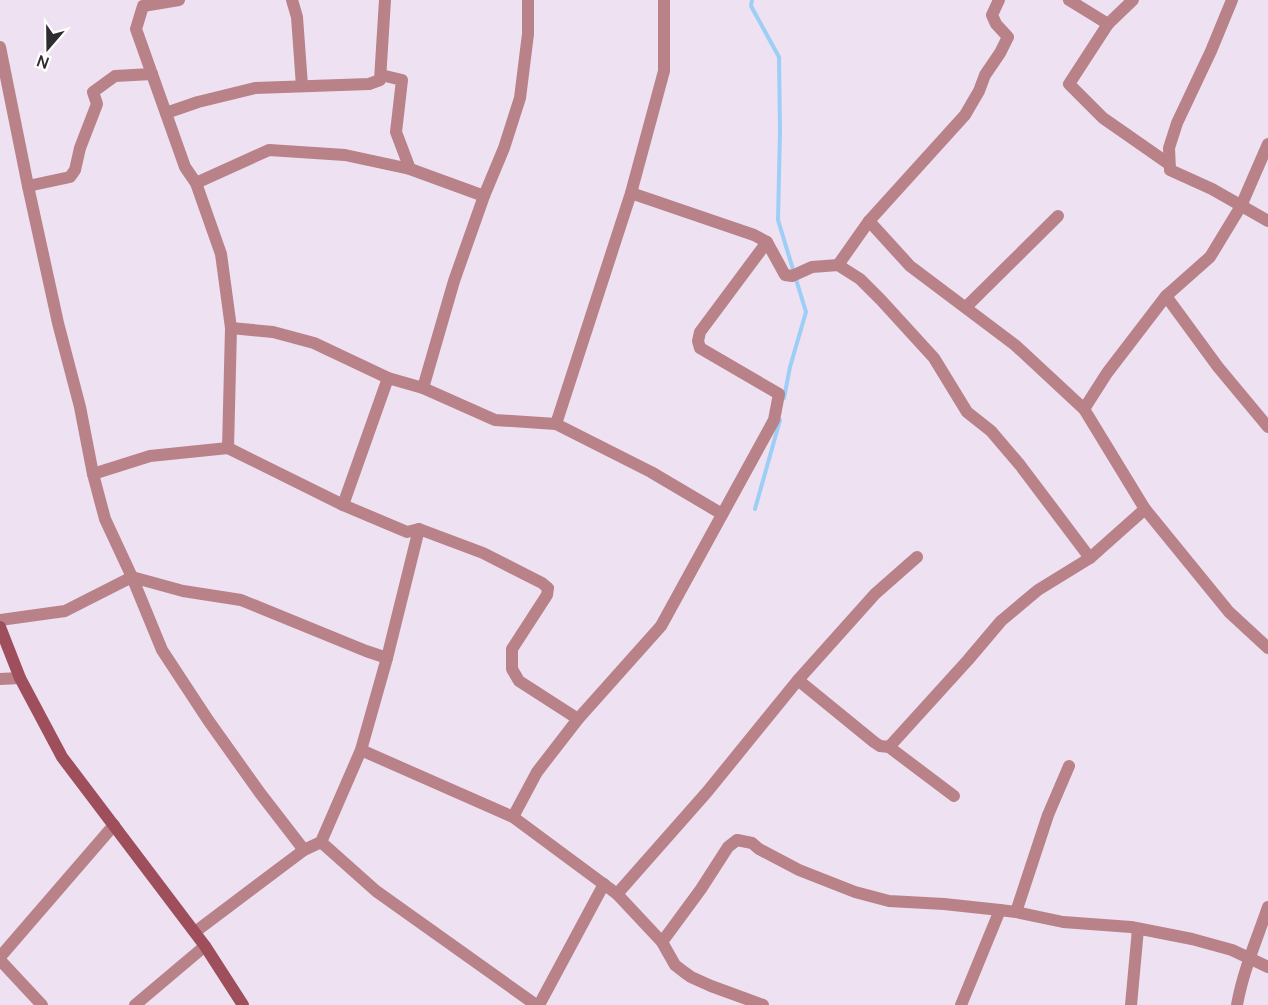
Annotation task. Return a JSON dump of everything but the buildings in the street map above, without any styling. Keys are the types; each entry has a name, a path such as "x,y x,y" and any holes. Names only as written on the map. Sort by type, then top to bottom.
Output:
{"street":[{"path":"179,0 143,6 136,29 185,167 196,183 221,254 231,328 228,448"},
{"path":"166,113 198,102 255,88 369,84 380,80 385,0"},
{"path":"423,388 454,281 484,196 504,148 520,98 528,34 528,0"},
{"path":"556,424 631,193 664,71 664,0"},
{"path":"838,265 868,221 965,115 1008,37 996,24 992,15 999,0"},
{"path":"1069,0 1108,24"},
{"path":"1133,0 1108,24 1069,84 1103,118 1169,164"},
{"path":"1232,0 1177,123 1169,148 1169,164 1170,170 1212,189 1268,221"},
{"path":"293,1 297,17 302,86"},
{"path":"0,47 58,323 80,407 93,474 105,519 162,650 260,794 304,850"},
{"path":"28,186 70,177 75,170 80,148 97,104 93,92 115,76 152,74"},
{"path":"381,75 402,80 396,132 410,169"},
{"path":"1084,409 1107,373 1166,296 1210,256 1241,206 1268,144"},
{"path":"196,183 269,150 345,155 410,169 484,196"},
{"path":"631,193 754,235 767,242 785,275 792,276 812,267 838,265 860,279 934,358 967,412 991,430 1090,558"},
{"path":"966,308 1058,216"},
{"path":"868,221 910,266 1015,345 1084,409 1145,509 1229,612 1268,648"},
{"path":"513,818 537,772 578,719 661,626 774,420 780,396 778,393 700,348 698,341 700,332 767,242"},
{"path":"1166,296 1218,368 1268,427"},
{"path":"231,328 273,332 314,343 388,378 423,388 495,420 556,424 651,472 722,514"},
{"path":"343,505 388,378"},
{"path":"93,474 150,456 228,448 343,505 407,532 419,529 483,553 548,588 547,595 512,649 512,669 519,681 578,719"},
{"path":"889,747 1001,621 1038,590 1090,558 1145,509"},
{"path":"195,932 304,850 321,842 361,750 419,529"},
{"path":"617,894 874,594 917,557"},
{"path":"0,620 65,611 132,577 183,591 241,600 387,658"},
{"path":"0,627 20,678 62,757 195,932 243,1005"},
{"path":"0,679 20,678"},
{"path":"798,680 874,742 880,746 889,747 954,796"},
{"path":"361,750 513,818 617,894 663,942 675,965 691,977 763,1005"},
{"path":"1016,912 1048,815 1069,766"},
{"path":"42,1005 0,959 114,825"},
{"path":"663,942 702,889 728,848 737,840 752,843 799,870 855,892 890,900 1000,910 1063,922 1138,929 1192,939 1232,950 1268,967"},
{"path":"321,842 376,891 538,1005 604,884"},
{"path":"1237,1005 1268,907"},
{"path":"961,1005 1000,910"},
{"path":"1131,1005 1138,929"},
{"path":"135,1005 205,946"}],"waterway":[{"path":"752,0 751,6 779,57 778,220 806,312 790,367 784,398"},
{"path":"755,509 780,420"}]}
